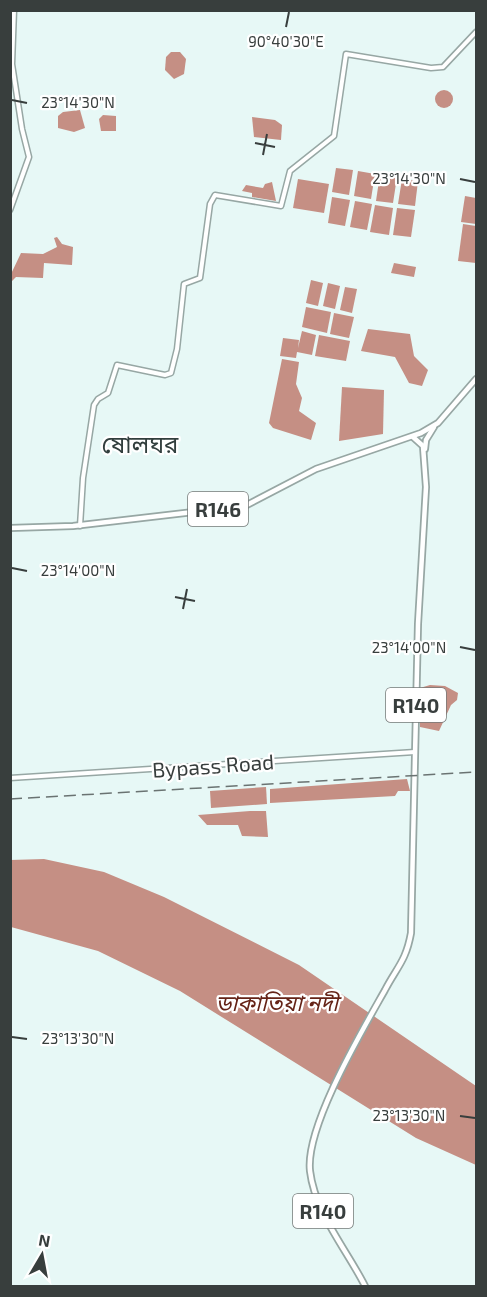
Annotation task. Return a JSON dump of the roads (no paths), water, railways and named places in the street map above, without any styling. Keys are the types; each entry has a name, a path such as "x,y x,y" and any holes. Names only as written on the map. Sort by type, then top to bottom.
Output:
{"main road":[{"name":"R140","path":"365,1287 320,1206 313,1184 311,1154 317,1126 369,1018 406,957 411,933 418,624 426,487 424,452 426,440 438,423 477,380"},
{"name":"R140","path":"413,437 438,423"},
{"name":"R146","path":"10,528 80,526 245,506 316,469 413,437"},
{"path":"413,437 420,442 424,452"}],"street":[{"path":"10,210 29,157 12,64 14,10"},
{"path":"80,526 83,478 94,405 98,399 108,393 117,365 165,375 171,373 177,349 184,284 200,278 210,204 215,195 281,206 290,171 334,136 346,54 431,68 443,67 477,32"},
{"name":"Bypass Road","path":"10,778 415,752"}],"water":[{"path":"171,52 180,52 186,59 184,74 174,79 165,70 166,57"},
{"path":"444,90 450,93 453,99 450,105 444,108 438,105 435,99 438,93"},
{"path":"80,110 85,128 74,132 58,128 58,116 63,112"},
{"path":"103,115 116,116 116,131 101,131 99,119"},
{"path":"252,117 275,120 282,125 281,140 254,137"},
{"path":"336,168 353,170 349,195 332,192"},
{"path":"358,171 375,174 371,199 354,196"},
{"path":"380,174 397,177 393,203 376,201"},
{"path":"298,179 329,184 324,213 293,208"},
{"path":"402,179 418,181 415,206 398,204"},
{"path":"272,182 276,201 252,197 252,193 242,191 246,185 263,188 265,184"},
{"path":"465,196 476,198 476,224 461,222"},
{"path":"332,197 350,200 345,226 328,223"},
{"path":"355,201 372,204 367,230 350,227"},
{"path":"375,205 393,208 389,235 370,232"},
{"path":"397,208 415,210 411,237 393,235"},
{"path":"463,224 476,226 476,263 458,261"},
{"path":"57,237 62,244 73,247 72,265 44,263 43,278 16,277 11,282 11,274 21,253 43,254 57,247 54,238"},
{"path":"394,263 416,267 414,277 391,273"},
{"path":"311,280 323,283 318,306 306,303"},
{"path":"328,283 340,286 335,309 323,306"},
{"path":"345,287 357,289 352,313 340,310"},
{"path":"306,307 331,312 327,333 302,327"},
{"path":"334,313 354,317 349,338 330,334"},
{"path":"368,329 410,334 414,356 428,370 422,386 409,383 395,357 361,351"},
{"path":"302,331 316,335 312,355 297,352 296,358 280,356 283,338 299,340 298,348"},
{"path":"319,335 350,341 346,361 315,356"},
{"path":"282,359 299,362 296,384 302,398 299,411 316,423 311,440 273,428 269,423"},
{"path":"342,387 384,390 383,434 339,441"},
{"path":"430,685 445,686 458,693 457,700 451,705 439,731 420,727 420,688"},
{"path":"407,779 410,791 398,791 395,796 270,803 270,789"},
{"path":"266,787 267,804 211,808 210,791"},
{"path":"266,811 268,837 242,836 238,825 207,825 198,815"},
{"name":"ডাকাতিয়া নদী","path":"44,859 104,872 164,897 299,965 476,1086 476,1165 416,1138 180,991 98,951 11,927 10,860"}],"railway":[{"path":"10,799 476,772"}],"district":[{"name":"ষোলঘর","path":"140,443"}]}
